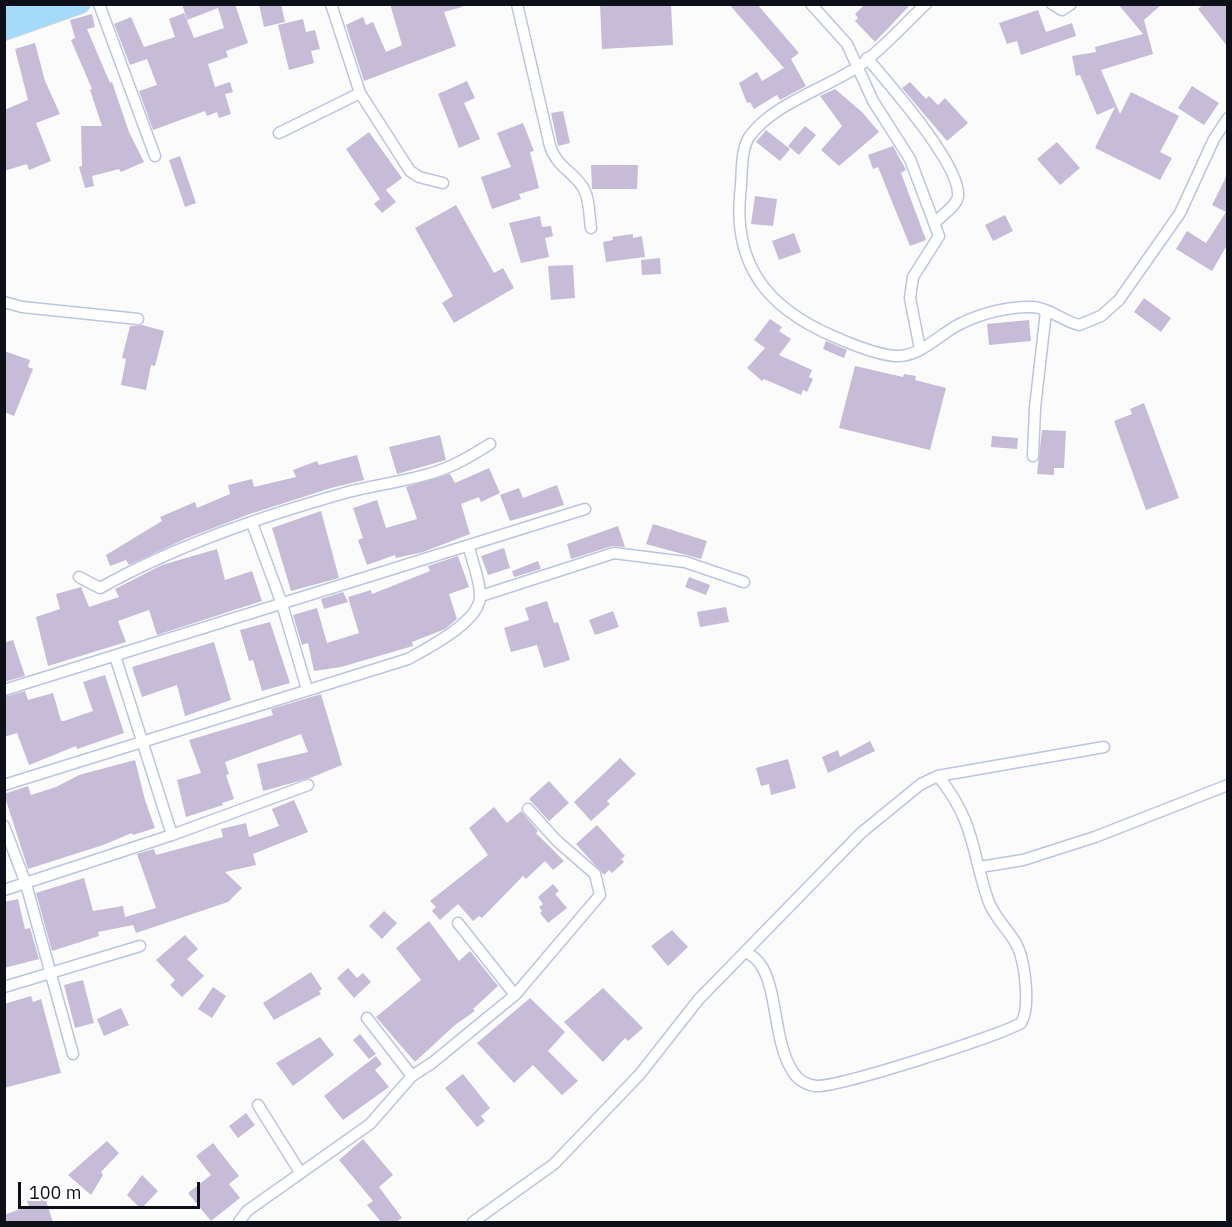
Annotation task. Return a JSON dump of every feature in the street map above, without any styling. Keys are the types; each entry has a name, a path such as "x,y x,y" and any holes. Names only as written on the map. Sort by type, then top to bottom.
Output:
{"main road":[{"path":"4,16 41,4"},
{"path":"4,31 81,4"}],"street":[{"path":"99,4 155,156"},
{"path":"331,4 360,93 410,171 419,177 443,183"},
{"path":"517,4 550,147 555,160 582,185 591,228"},
{"path":"811,4 863,62 902,99 951,171 958,197 956,202 934,222"},
{"path":"926,4 863,62 808,92 764,122 749,138 745,148 738,209 739,232 747,258 768,294 785,311 816,329 852,344 893,356 911,356 962,323 984,315 1018,308 1046,310 1068,322 1079,325 1101,316 1119,300 1180,213 1214,139 1227,118"},
{"path":"1052,4 1062,10 1071,4"},
{"path":"863,62 873,101 910,159 939,237 913,278 910,298 920,349"},
{"path":"279,134 360,93"},
{"path":"4,302 22,307 138,319"},
{"path":"1033,456 1035,408 1046,310"},
{"path":"80,577 100,588 157,559 252,523 350,491 430,474 462,461 490,444"},
{"path":"4,690 585,509"},
{"path":"252,523 282,604 307,689"},
{"path":"4,785 408,659 442,640 477,610 481,596 469,547"},
{"path":"481,596 614,553 685,562 744,582"},
{"path":"115,656 172,835"},
{"path":"473,1222 554,1164 578,1141 640,1074 699,999 861,833 921,784 938,776 1104,747"},
{"path":"746,952 760,963 766,977 788,1061 794,1074 814,1086 852,1079 1014,1027 1025,1017 1023,964 1015,943 994,915 964,814 938,776"},
{"path":"980,867 1023,860 1095,837 1227,784"},
{"path":"4,890 172,835 308,786"},
{"path":"240,1222 247,1211 370,1124 412,1076 432,1064 515,995 600,895 595,874 557,841 528,809"},
{"path":"4,826 26,884 73,1054"},
{"path":"458,923 515,995"},
{"path":"4,987 140,946"},
{"path":"367,1018 412,1076"},
{"path":"258,1105 300,1172"}],"building":[{"path":"182,4 235,4 248,43 226,51 228,57 208,64 215,87 230,82 233,92 225,94 231,114 219,118 217,112 207,116 205,111 153,130 139,91 157,85 147,59 130,65 114,24 131,17 144,47 175,37 169,19 184,13 194,38 224,28 218,8 187,20"},
{"path":"259,4 281,4 285,22 264,27"},
{"path":"390,4 462,4 462,7 444,12 456,46 364,81 346,25 363,17 366,25 373,22 386,52 402,45"},
{"path":"600,4 671,4 673,45 602,49"},
{"path":"729,4 757,4 799,53 791,59 806,86 780,100 777,95 754,109 750,102 747,103 739,83 757,72 762,81 784,68"},
{"path":"865,4 911,4 875,42 855,21 858,18 855,14"},
{"path":"1118,4 1162,4 1144,20 1153,54 1101,70 1120,114 1131,92 1179,116 1160,152 1172,158 1160,180 1095,148 1115,107 1097,115 1080,75 1076,76 1072,56 1096,52 1095,47 1143,34"},
{"path":"1203,4 1227,4 1227,46 1198,9"},
{"path":"1038,10 1046,32 1072,23 1076,36 1021,55 1017,41 1007,44 999,23"},
{"path":"92,14 95,27 87,29 110,83 112,82 129,132 144,162 121,172 119,169 92,176 94,186 85,188 79,167 82,166 81,126 102,126 90,90 92,89 71,40 75,38 70,20"},
{"path":"303,19 306,32 315,30 320,49 311,51 314,63 289,70 278,25"},
{"path":"35,43 45,81 60,114 36,123 51,161 29,170 27,164 4,171 4,110 28,100 15,49"},
{"path":"467,81 475,98 464,103 480,139 459,148 438,94"},
{"path":"910,82 926,99 929,96 938,105 945,98 968,123 947,141 902,88"},
{"path":"1192,86 1219,103 1204,125 1178,108"},
{"path":"835,89 862,112 879,132 839,166 821,150 842,126 820,96"},
{"path":"563,111 570,143 558,146 551,113"},
{"path":"523,123 534,151 530,152 539,188 519,194 521,199 492,209 481,177 511,167 497,133"},
{"path":"805,126 816,135 799,155 788,146"},
{"path":"766,130 790,149 780,161 756,142"},
{"path":"369,132 402,178 386,190 396,202 382,213 374,204 380,199 346,149"},
{"path":"1057,142 1080,168 1060,185 1037,159"},
{"path":"893,146 906,170 901,173 926,240 910,246 878,167 873,169 868,155"},
{"path":"180,156 196,203 185,207 169,160"},
{"path":"591,165 638,165 637,189 592,189"},
{"path":"1227,175 1227,245 1212,271 1176,249 1187,231 1206,243 1226,212 1212,205"},
{"path":"755,196 777,199 773,226 751,224"},
{"path":"456,205 494,273 503,268 514,288 454,323 442,303 453,296 415,228"},
{"path":"1005,215 1013,231 993,241 985,225"},
{"path":"540,216 542,227 551,226 553,236 545,238 549,257 521,263 509,223"},
{"path":"794,233 801,252 779,260 772,241"},
{"path":"633,234 633,238 642,236 645,257 606,262 603,242 613,240 612,237"},
{"path":"660,258 661,274 642,275 641,260"},
{"path":"573,265 575,298 551,300 548,266"},
{"path":"1144,298 1171,318 1161,332 1134,312"},
{"path":"770,319 782,327 779,331 791,339 779,355 812,370 809,377 813,379 807,392 803,390 801,395 764,379 762,381 747,368 765,348 754,340"},
{"path":"1029,320 1031,341 989,345 987,324"},
{"path":"142,325 164,331 155,366 151,365 146,390 121,385 126,359 122,358 130,326"},
{"path":"826,341 847,350 844,358 823,349"},
{"path":"4,351 30,360 28,367 33,369 14,416 4,412"},
{"path":"855,366 903,377 904,374 916,376 915,380 946,388 930,450 839,428"},
{"path":"1144,403 1179,498 1146,510 1114,421 1132,414 1130,409"},
{"path":"1042,430 1066,431 1064,468 1054,468 1054,475 1037,474"},
{"path":"440,435 446,460 397,474 389,447"},
{"path":"992,436 1018,438 1017,449 991,447"},
{"path":"357,455 364,480 250,514 187,538 129,565 126,560 110,566 106,555 162,521 160,517 195,502 197,508 230,494 228,485 252,479 254,487 296,477 293,470 317,461 319,465"},
{"path":"489,468 500,493 481,502 479,497 461,504 470,534 423,552 396,558 395,555 367,565 358,540 363,538 353,508 377,500 386,528 417,519 406,487 450,474 455,483"},
{"path":"557,485 564,505 510,521 500,495 519,488 523,498"},
{"path":"321,511 339,578 291,591 272,528"},
{"path":"653,524 707,541 701,559 646,544"},
{"path":"618,526 625,547 612,546 571,559 567,544"},
{"path":"504,548 510,568 488,575 481,556"},
{"path":"217,549 225,580 252,571 262,601 157,635 149,610 118,621 126,642 48,666 36,617 60,609 56,594 81,587 89,607 119,597 115,589 162,565"},
{"path":"458,556 469,587 449,594 457,619 445,629 412,642 413,646 341,667 314,671 308,643 302,645 293,615 317,608 327,643 359,633 348,597 371,590 372,594 430,571 428,566"},
{"path":"538,561 541,569 514,577 512,571"},
{"path":"689,577 710,585 706,595 685,587"},
{"path":"343,592 348,602 324,609 321,599"},
{"path":"547,601 554,623 558,622 570,660 544,668 537,645 511,652 504,628 529,620 525,608"},
{"path":"726,607 729,622 700,627 697,612"},
{"path":"613,611 619,627 595,635 589,620"},
{"path":"270,622 290,683 262,691 253,660 249,661 240,630"},
{"path":"13,640 25,676 4,682 4,643"},
{"path":"214,642 231,700 185,716 177,685 142,697 132,667"},
{"path":"105,675 124,733 77,749 76,746 29,765 17,733 4,737 4,697 25,691 28,700 53,693 61,721 64,721 93,711 83,682"},
{"path":"321,694 342,765 310,778 263,791 257,764 308,752 301,734 225,762 229,774 226,775 234,799 186,817 177,780 201,773 189,740 273,715 271,709"},
{"path":"870,741 875,751 828,773 822,757 838,750 840,757"},
{"path":"620,758 636,774 607,801 610,804 591,821 574,802"},
{"path":"788,759 796,788 771,795 769,784 761,786 756,768"},
{"path":"135,760 155,828 133,835 132,833 103,845 28,869 4,794 28,786 31,795 56,787 79,775"},
{"path":"549,781 569,803 549,821 529,799"},
{"path":"294,800 308,832 253,854 256,865 225,872 242,888 228,902 136,933 133,925 98,932 99,936 52,951 36,893 84,878 93,911 123,906 125,917 156,908 137,854 154,849 156,855 223,837 221,829 246,823 249,837 279,826 272,809"},
{"path":"494,807 507,823 521,811 538,831 536,833 564,861 553,870 545,861 526,879 523,876 482,918 479,916 473,921 458,904 440,920 432,911 436,907 430,901 488,855 469,828"},
{"path":"597,825 625,856 621,859 624,862 612,873 609,870 604,875 576,844"},
{"path":"553,884 559,891 555,894 567,908 548,923 540,913 542,911 539,907 543,904 538,897"},
{"path":"18,899 25,929 30,928 39,959 4,968 4,902"},
{"path":"384,911 397,923 382,939 369,926"},
{"path":"429,921 459,961 470,951 498,986 473,1009 475,1011 455,1025 415,1062 376,1017 421,980 396,948"},
{"path":"672,930 688,947 668,966 651,946"},
{"path":"185,935 198,949 187,959 204,976 182,997 170,985 175,980 156,960"},
{"path":"348,968 357,978 363,973 371,982 354,998 337,978"},
{"path":"311,972 322,989 319,991 321,994 274,1020 263,1003"},
{"path":"83,980 94,1023 75,1028 64,985"},
{"path":"213,987 226,996 212,1018 198,1009"},
{"path":"603,988 643,1028 628,1041 625,1038 603,1062 564,1022"},
{"path":"31,996 33,1002 41,999 61,1073 4,1088 4,1004"},
{"path":"530,998 565,1032 548,1051 578,1081 562,1095 533,1065 514,1083 477,1043"},
{"path":"121,1008 129,1025 104,1036 97,1019"},
{"path":"360,1034 376,1054 369,1059 353,1040"},
{"path":"320,1037 334,1055 293,1086 276,1063"},
{"path":"376,1056 382,1064 375,1070 389,1087 343,1120 324,1096"},
{"path":"463,1074 490,1108 481,1116 485,1121 477,1127 445,1088"},
{"path":"246,1113 255,1125 238,1138 229,1126"},
{"path":"363,1139 393,1175 379,1187 402,1218 396,1222 381,1222 367,1205 373,1201 339,1160"},
{"path":"107,1141 119,1153 101,1172 103,1175 91,1195 68,1175"},
{"path":"213,1143 239,1176 229,1184 240,1198 211,1221 188,1193 211,1175 196,1156"},
{"path":"142,1175 158,1191 141,1209 127,1195"},
{"path":"44,1195 53,1222 4,1222 4,1215 29,1206 27,1201"}]}
